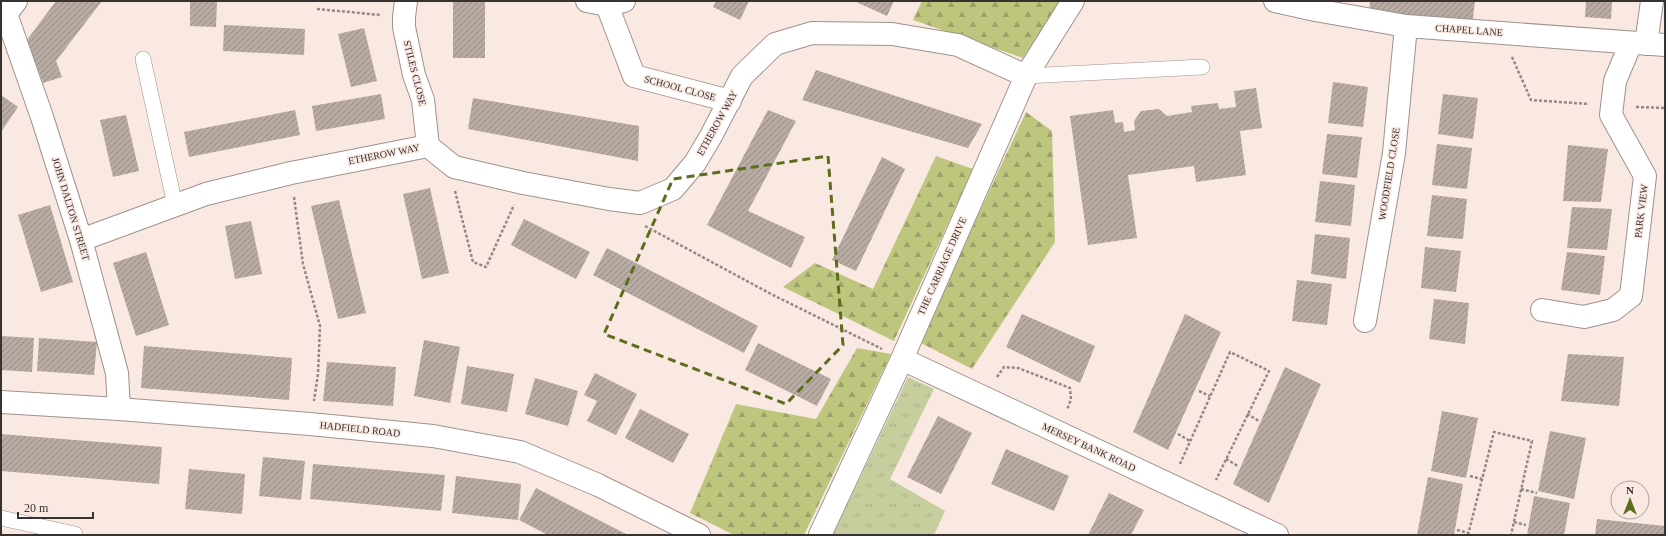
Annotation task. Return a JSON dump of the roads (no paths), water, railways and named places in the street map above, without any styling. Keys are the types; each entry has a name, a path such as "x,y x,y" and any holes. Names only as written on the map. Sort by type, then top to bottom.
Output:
{"street":[{"name":"THE CARRIAGE DRIVE","path":"820,535 902,358 1026,76 1073,1"},
{"name":"CHAPEL LANE","path":"1275,1 1315,10 1406,26 1647,44"},
{"name":"PARK VIEW","path":"1542,310 1584,317 1613,310 1631,296 1645,176 1611,115 1615,81 1647,44 1652,1"},
{"name":"SCHOOL CLOSE","path":"606,2 634,76 730,101"},
{"name":"STILES CLOSE","path":"405,9 414,75 423,100 428,146"},
{"name":"JOHN DALTON STREET","path":"8,12 81,240 118,373 120,408"},
{"name":"WOODFIELD CLOSE","path":"1365,321 1394,153 1406,26"},
{"name":"ETHEROW WAY","path":"81,240 206,194 291,173 428,146 454,167 524,183 609,199 640,203 673,189 695,163 730,101 742,76 775,44 812,33 892,34 958,45 1026,76"},
{"name":"MERSEY BANK ROAD","path":"902,358 1058,433 1172,484 1206,502 1277,535"},
{"name":"HADFIELD ROAD","path":"1,402 120,408 310,424 434,436 520,452 598,485 699,535"}],"lane":[{"path":"143,59 175,205"},
{"path":"1026,76 1202,67"},
{"path":"1,518 75,534"}]}
